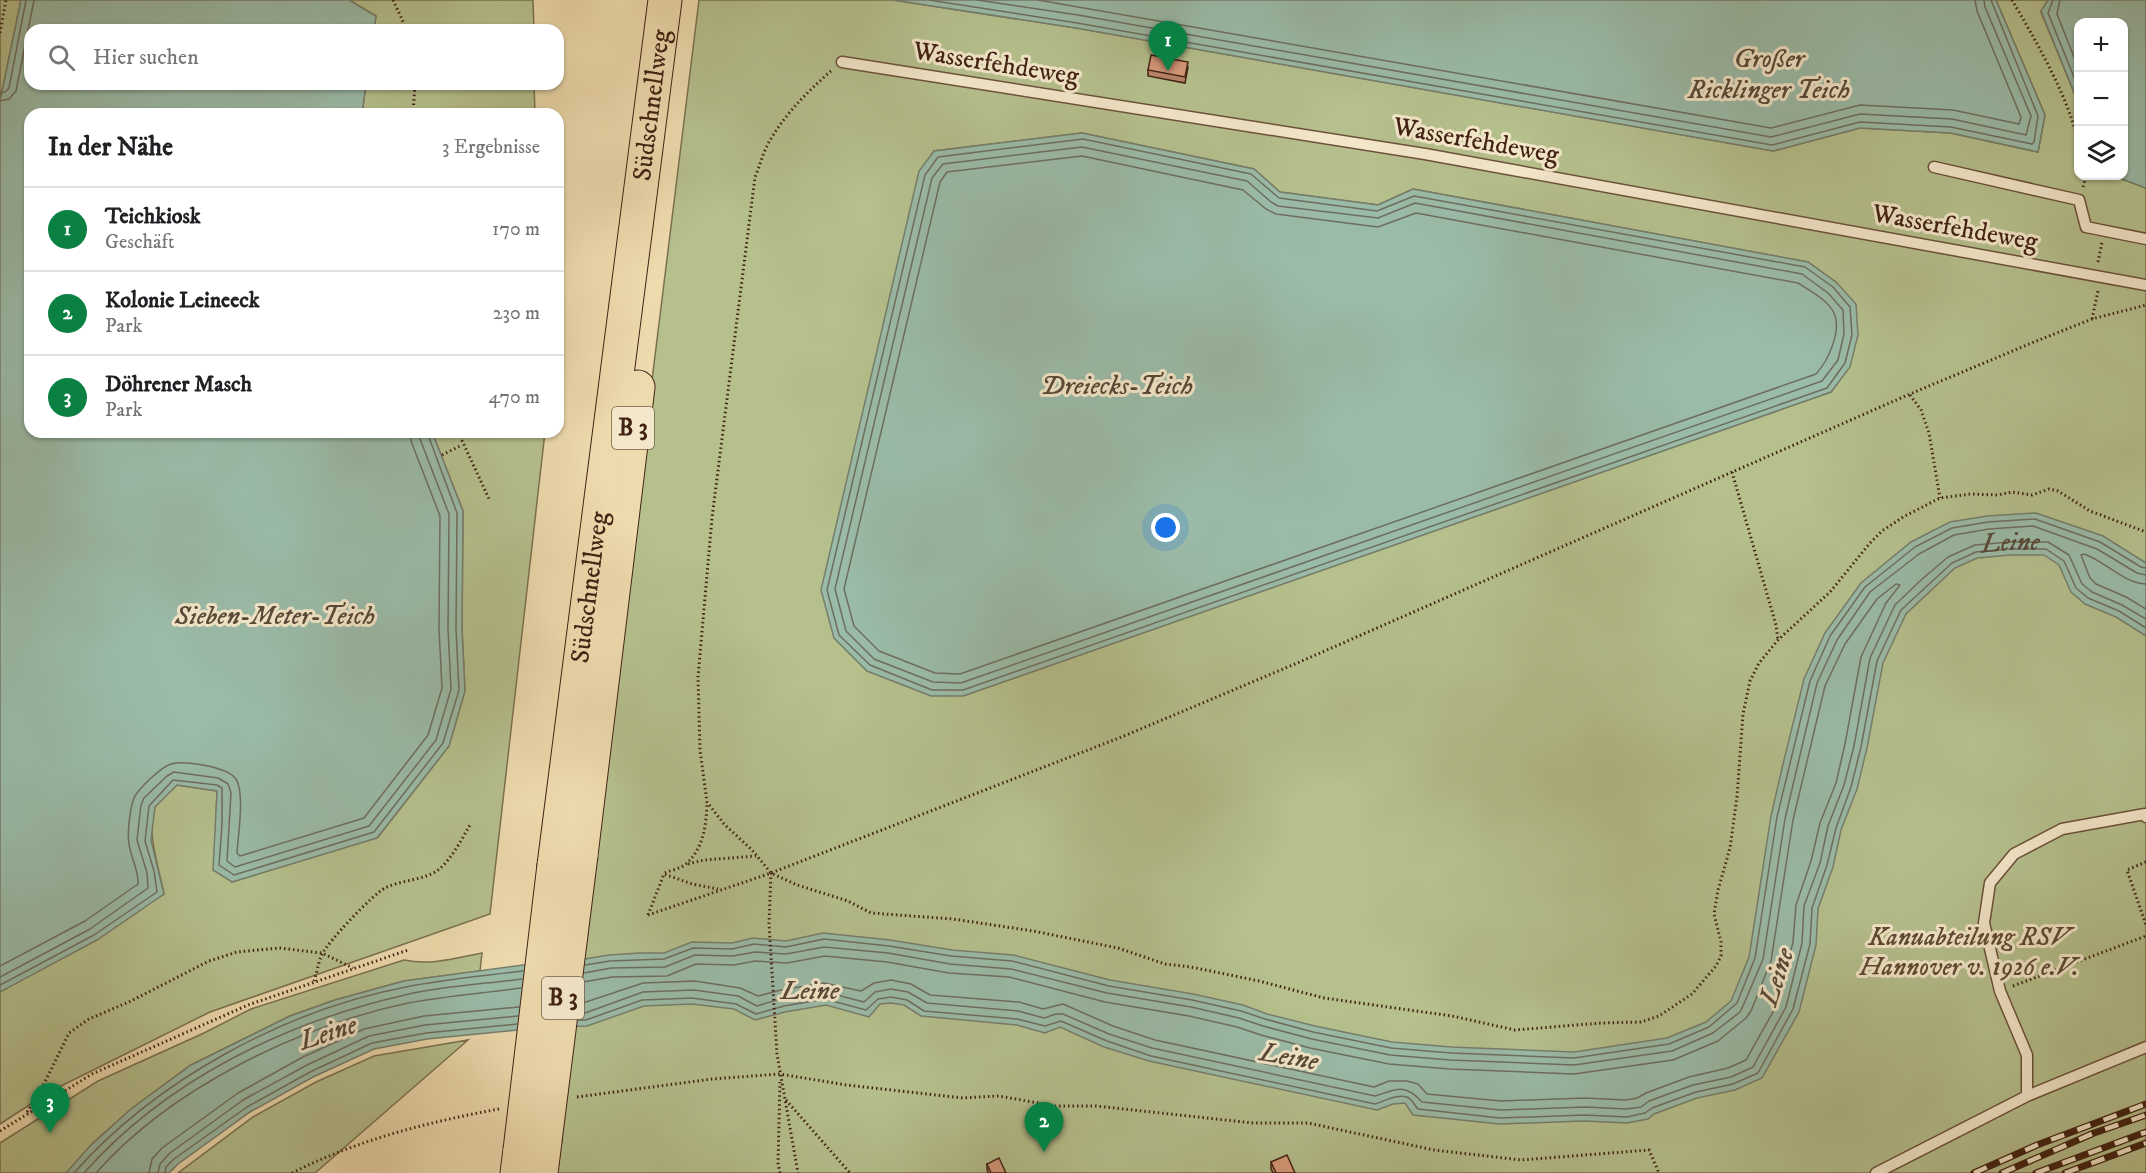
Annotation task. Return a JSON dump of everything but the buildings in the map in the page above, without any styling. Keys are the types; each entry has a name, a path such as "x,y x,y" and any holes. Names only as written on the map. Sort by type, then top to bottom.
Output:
{"highway":[{"name":"Südschnellweg","path":"531,1159 664,0"},
{"name":"Südschnellweg","path":"567,860 685,0"}],"lane":[{"name":"Wasserfehdeweg","path":"842,62 1425,154 2146,285"},
{"path":"1934,167 2079,200 2086,227 2146,239"},
{"path":"2027,1096 2027,1055 2000,991 1984,923 1990,883 2014,854 2062,829 2145,814 2146,817"},
{"path":"1876,1173 2027,1096 2146,1047"}],"path":[{"path":"0,33 6,0"},
{"path":"393,0 404,24"},
{"path":"2012,0 2030,30 2075,126"},
{"path":"687,864 705,834 707,802 700,750 698,677 712,518 755,177 768,143 788,114 814,86 842,62"},
{"path":"413,108 415,90"},
{"path":"2092,319 2104,230"},
{"path":"757,856 687,864 664,874 648,915 771,873 1135,732 1910,394 2092,319 2145,305"},
{"path":"1910,394 1921,410 1929,432 1940,498"},
{"path":"460,438 490,501"},
{"path":"442,455 462,445"},
{"path":"1732,472 1778,640"},
{"path":"707,802 724,824 771,873 796,885 848,901 871,913 953,919 1033,931 1118,948 1165,964 1259,981 1324,998 1452,1016 1515,1030 1641,1022 1659,1016 1692,994 1716,966 1721,956 1721,942 1714,914 1731,838 1737,797 1743,714 1750,681 1759,663 1778,640 1830,592 1882,531 1940,498 1971,494 1998,495 2012,492 2032,495 2049,489 2058,491 2090,511 2146,531"},
{"path":"314,982 322,953 365,903 383,888 432,874 441,868 470,825"},
{"path":"2146,862 2127,870 2146,926"},
{"path":"771,873 769,923 777,1054 798,1173"},
{"path":"664,874 692,884 720,890"},
{"path":"2000,991 2146,936"},
{"path":"26,1113 69,1033 89,1019 131,1001 209,961 237,952 279,948 322,953 353,968"},
{"path":"0,1131 92,1074 248,1005 408,950"},
{"path":"780,1074 778,1163 780,1173"},
{"path":"780,1074 846,1085 963,1098 999,1096 1055,1106 1096,1106 1253,1123 1308,1123 1434,1150 1521,1161 1649,1150 1659,1173"},
{"path":"785,1099 850,1173"}],"green space":[{"path":"0,0 21,0 0,101"},
{"path":"349,0 533,0 534,24 375,24 376,16"},
{"name":"Kanuabteilung RSV Hannover v. 1926 e.V.","path":"699,0 893,0 1076,28 1773,151 1860,128 1951,133 2038,152 2045,115 1996,0 2048,0 2041,12 2074,92 2074,180 2125,180 2146,188 2146,1173 554,1173","holes":["1082,133 1254,169 1280,192 1378,205 1413,189 1808,262 1837,283 1850,366 1831,392 963,696 934,151"]},
{"path":"365,90 534,90 535,108 363,108"},
{"path":"434,438 544,438 490,914 210,1012 51,1091 0,1124 0,992 164,894 152,836 153,813 158,802 177,785 217,791 216,824 232,882 378,837 449,746 465,691 462,629 463,511"},
{"path":"482,953 480,971 404,981 335,1000 290,1016 191,1065 131,1109 93,1143 67,1173 0,1173 0,1143 98,1081 251,1009 404,960 433,962"},
{"path":"468,1040 315,1173 178,1173 253,1117 316,1082 374,1056"}],"water":[{"name":"Sieben-Meter-Teich","path":"21,0 349,0 376,16 375,24 24,24 24,90 365,90 363,108 24,108 24,438 434,438 463,511 462,629 465,691 449,746 377,838 232,882 213,870 217,791 177,785 155,807 151,840 164,894 97,940 0,992 0,101"},
{"name":"Großer Ricklinger Teich","path":"893,0 1996,0 2045,115 2038,152 1951,133 1860,128 1773,151 1076,28"},
{"path":"2048,0 2146,0 2146,188 2125,180 2128,180 2128,18 2074,18 2074,92 2041,11"},
{"name":"Dreiecks-Teich","path":"1082,133 1254,169 1280,192 1378,205 1413,189 1808,262 1837,283 1856,304 1858,335 1850,367 1831,392 963,696 931,696 867,671 834,638 821,590 919,171 934,151"},
{"name":"Leine","path":"2036,513 2103,536 2146,563 2146,636 2116,617 2085,604 2071,592 2059,565 2044,555 1977,558 1955,568 1906,614 1883,663 1857,789 1841,830 1833,867 1818,909 1816,945 1799,1012 1762,1078 1735,1090 1697,1098 1654,1114 1648,1119 1627,1123 1584,1121 1500,1124 1413,1115 1405,1103 1393,1104 1377,1110 1149,1061 1104,1047 1060,1027 1045,1033 1017,1025 921,1016 904,1005 891,1003 880,1004 869,1017 826,1005 755,1020 734,1009 692,1004 644,1006 587,1026 548,1027 427,1039 374,1049 313,1077 250,1112 169,1173 66,1173 90,1146 131,1109 191,1065 290,1016 335,1000 404,981 560,960 664,953 692,942 732,943 753,938 786,941 823,933 890,940 952,950 1013,955 1110,980 1243,1005 1267,1014 1315,1026 1392,1042 1574,1052 1667,1038 1706,1022 1731,1001 1749,957 1771,816 1783,764 1804,679 1825,633 1861,583 1911,542 1950,522 1987,516"}],"railway":[{"path":"1974,1173 2037,1145 2146,1104"},
{"path":"2002,1173 2094,1133 2146,1115"},
{"path":"2036,1173 2146,1132"},
{"path":"2065,1173 2146,1143"}],"place":[{"name":"Teichkiosk","path":"1168,71"},
{"name":"Döhrener Masch","path":"50,1133"},
{"name":"Kolonie Leineeck","path":"1044,1152"}]}
